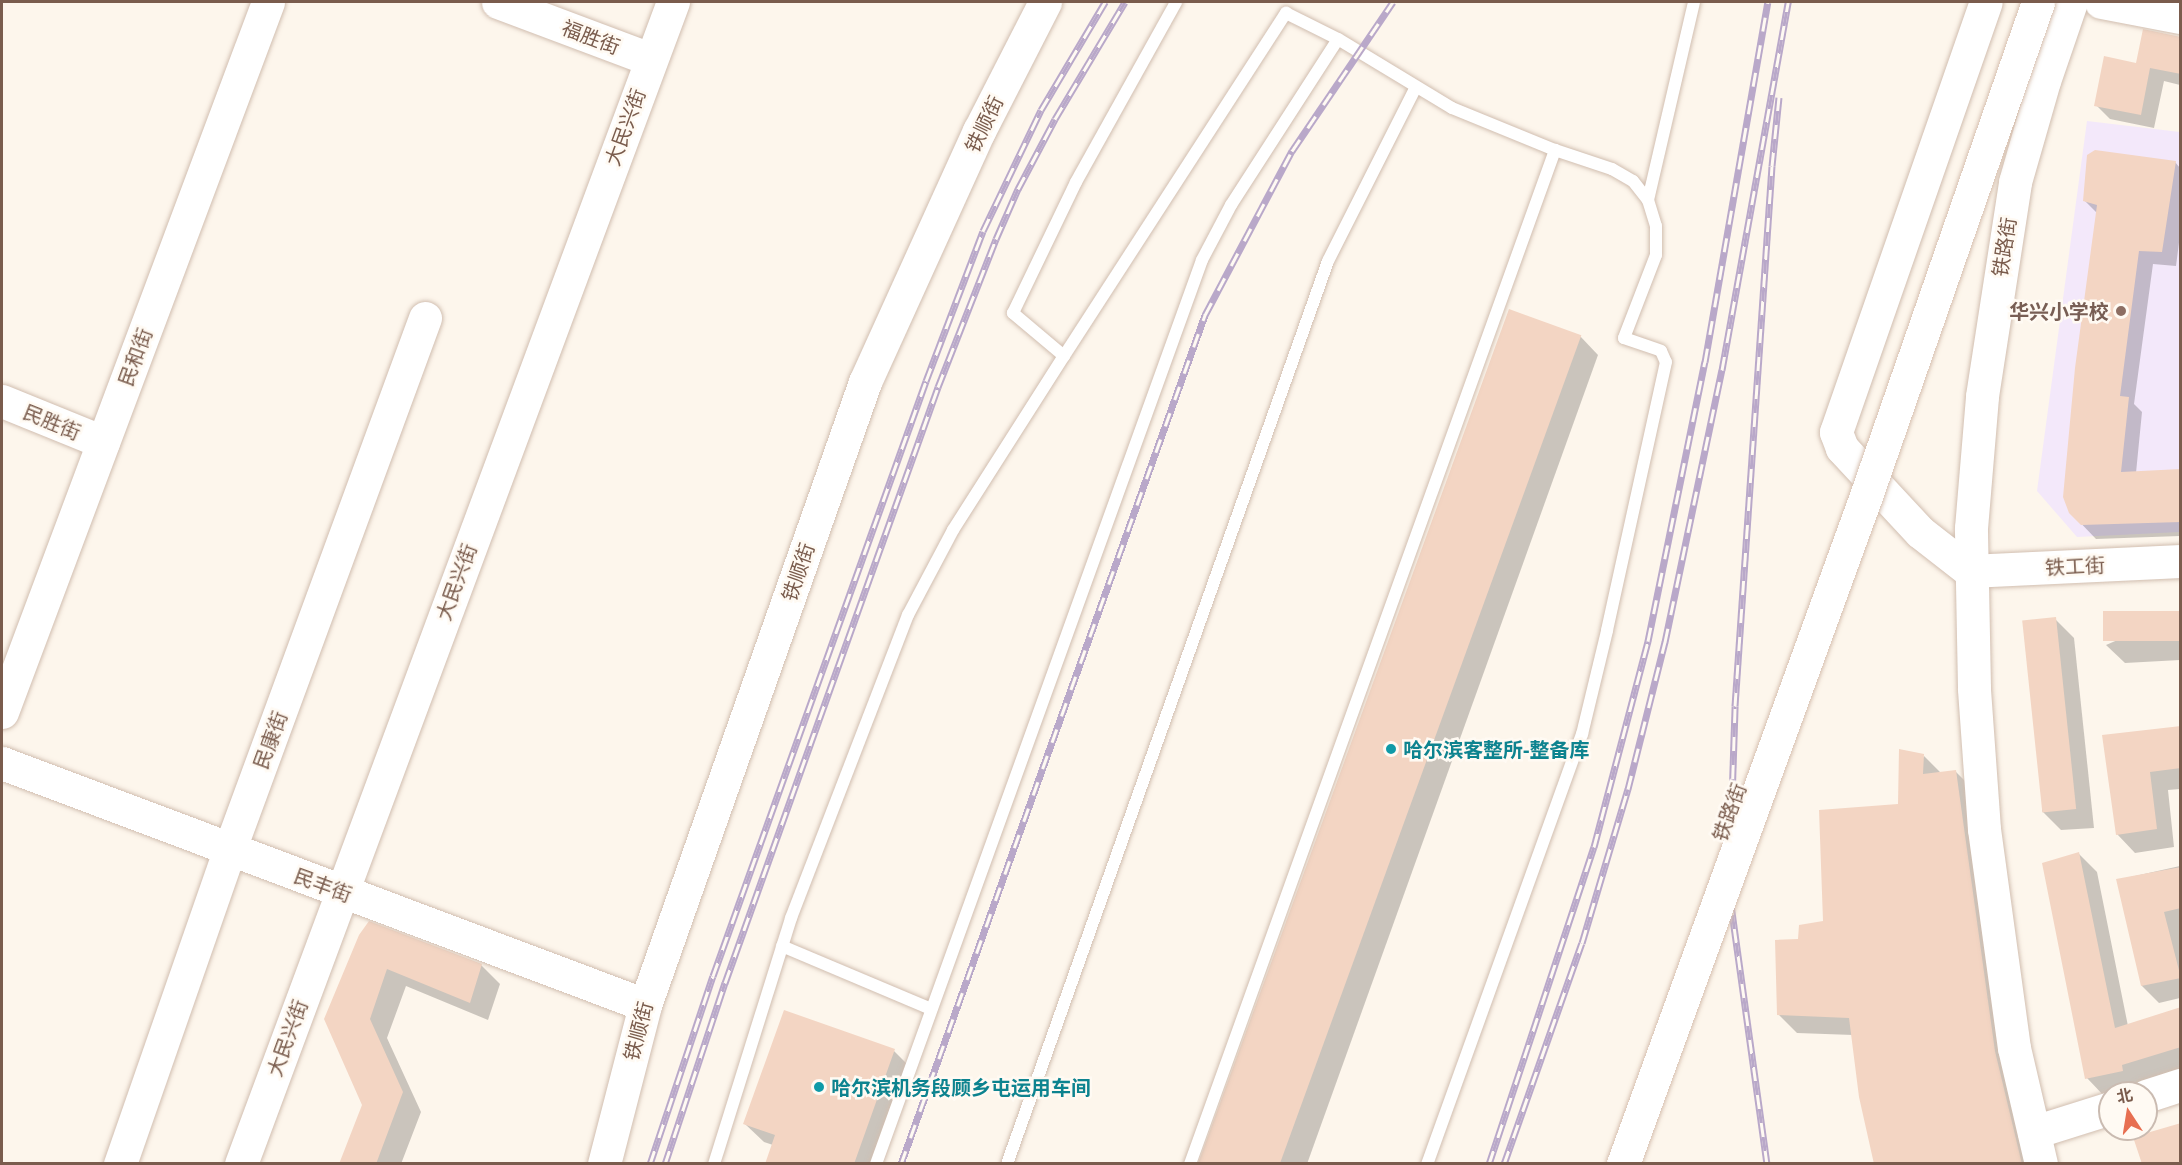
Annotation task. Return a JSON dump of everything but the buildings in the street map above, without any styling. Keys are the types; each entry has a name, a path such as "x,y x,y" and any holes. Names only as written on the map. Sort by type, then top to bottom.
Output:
{"main road":[{"name":"民和街","path":"2,712 268,2"},
{"name":"福胜街","path":"498,2 650,59"},
{"name":"大民兴街","path":"241,1164 673,2"},
{"name":"铁顺街","path":"603,1164 645,1005 865,382 979,132 1045,2"},
{"path":"1970,572 1920,532 1842,448 1836,432 1986,2"},
{"name":"铁路街","path":"1602,1164 2017,2"},
{"path":"1623,1164 1866,496 2038,2"},
{"name":"铁路街","path":"2041,1164 2014,1048 1983,829 1974,688 1970,572 1971,528 1982,396 2015,182 2044,81 2071,2"},
{"path":"2101,2 2181,18"},
{"name":"民康街","path":"120,1164 229,851 425,318"},
{"name":"民胜街","path":"2,401 103,442"},
{"name":"铁工街","path":"1970,572 2181,561"},
{"name":"民丰街","path":"2,763 229,851 645,1005"},
{"path":"2158,1092 2181,1085"},
{"path":"2034,1132 2098,1112"}],"lane":[{"path":"1064,356 1013,313 1076,182 1176,2"},
{"path":"1648,200 1694,2"},
{"path":"714,1164 782,946 908,615 953,530 1286,13 1338,39 1452,108 1555,150 1612,168 1633,181 1648,200 1656,226 1656,255 1624,338 1661,351 1666,362 1582,734 1427,1164"},
{"path":"876,1164 1202,260 1231,205 1338,39"},
{"path":"1007,1164 1328,261 1416,87"},
{"path":"1190,1164 1555,150"},
{"path":"782,946 931,1009"}],"shaded area":[{"name":"华兴小学校","path":"2087,121 2180,132 2180,532 2077,537 2037,491"}],"railway":[{"path":"650,1164 713,976 926,381 983,231 1041,110 1105,2"},
{"path":"665,1164 725,983 938,387 996,239 1018,189 1055,119 1125,2"},
{"path":"901,1164 1205,315 1292,151 1393,2"},
{"path":"1489,1164 1594,847 1648,641 1705,362 1768,2"},
{"path":"1504,1164 1582,943 1628,789 1665,642 1722,370 1788,2"},
{"path":"1767,1164 1729,890 1735,706 1772,166 1779,97"}],"place":[{"name":"华兴小学校","path":"2121,311"},
{"name":"哈尔滨客整所-整备库","path":"1391,749"},
{"name":"哈尔滨机务段顾乡屯运用车间","path":"819,1087"}]}
